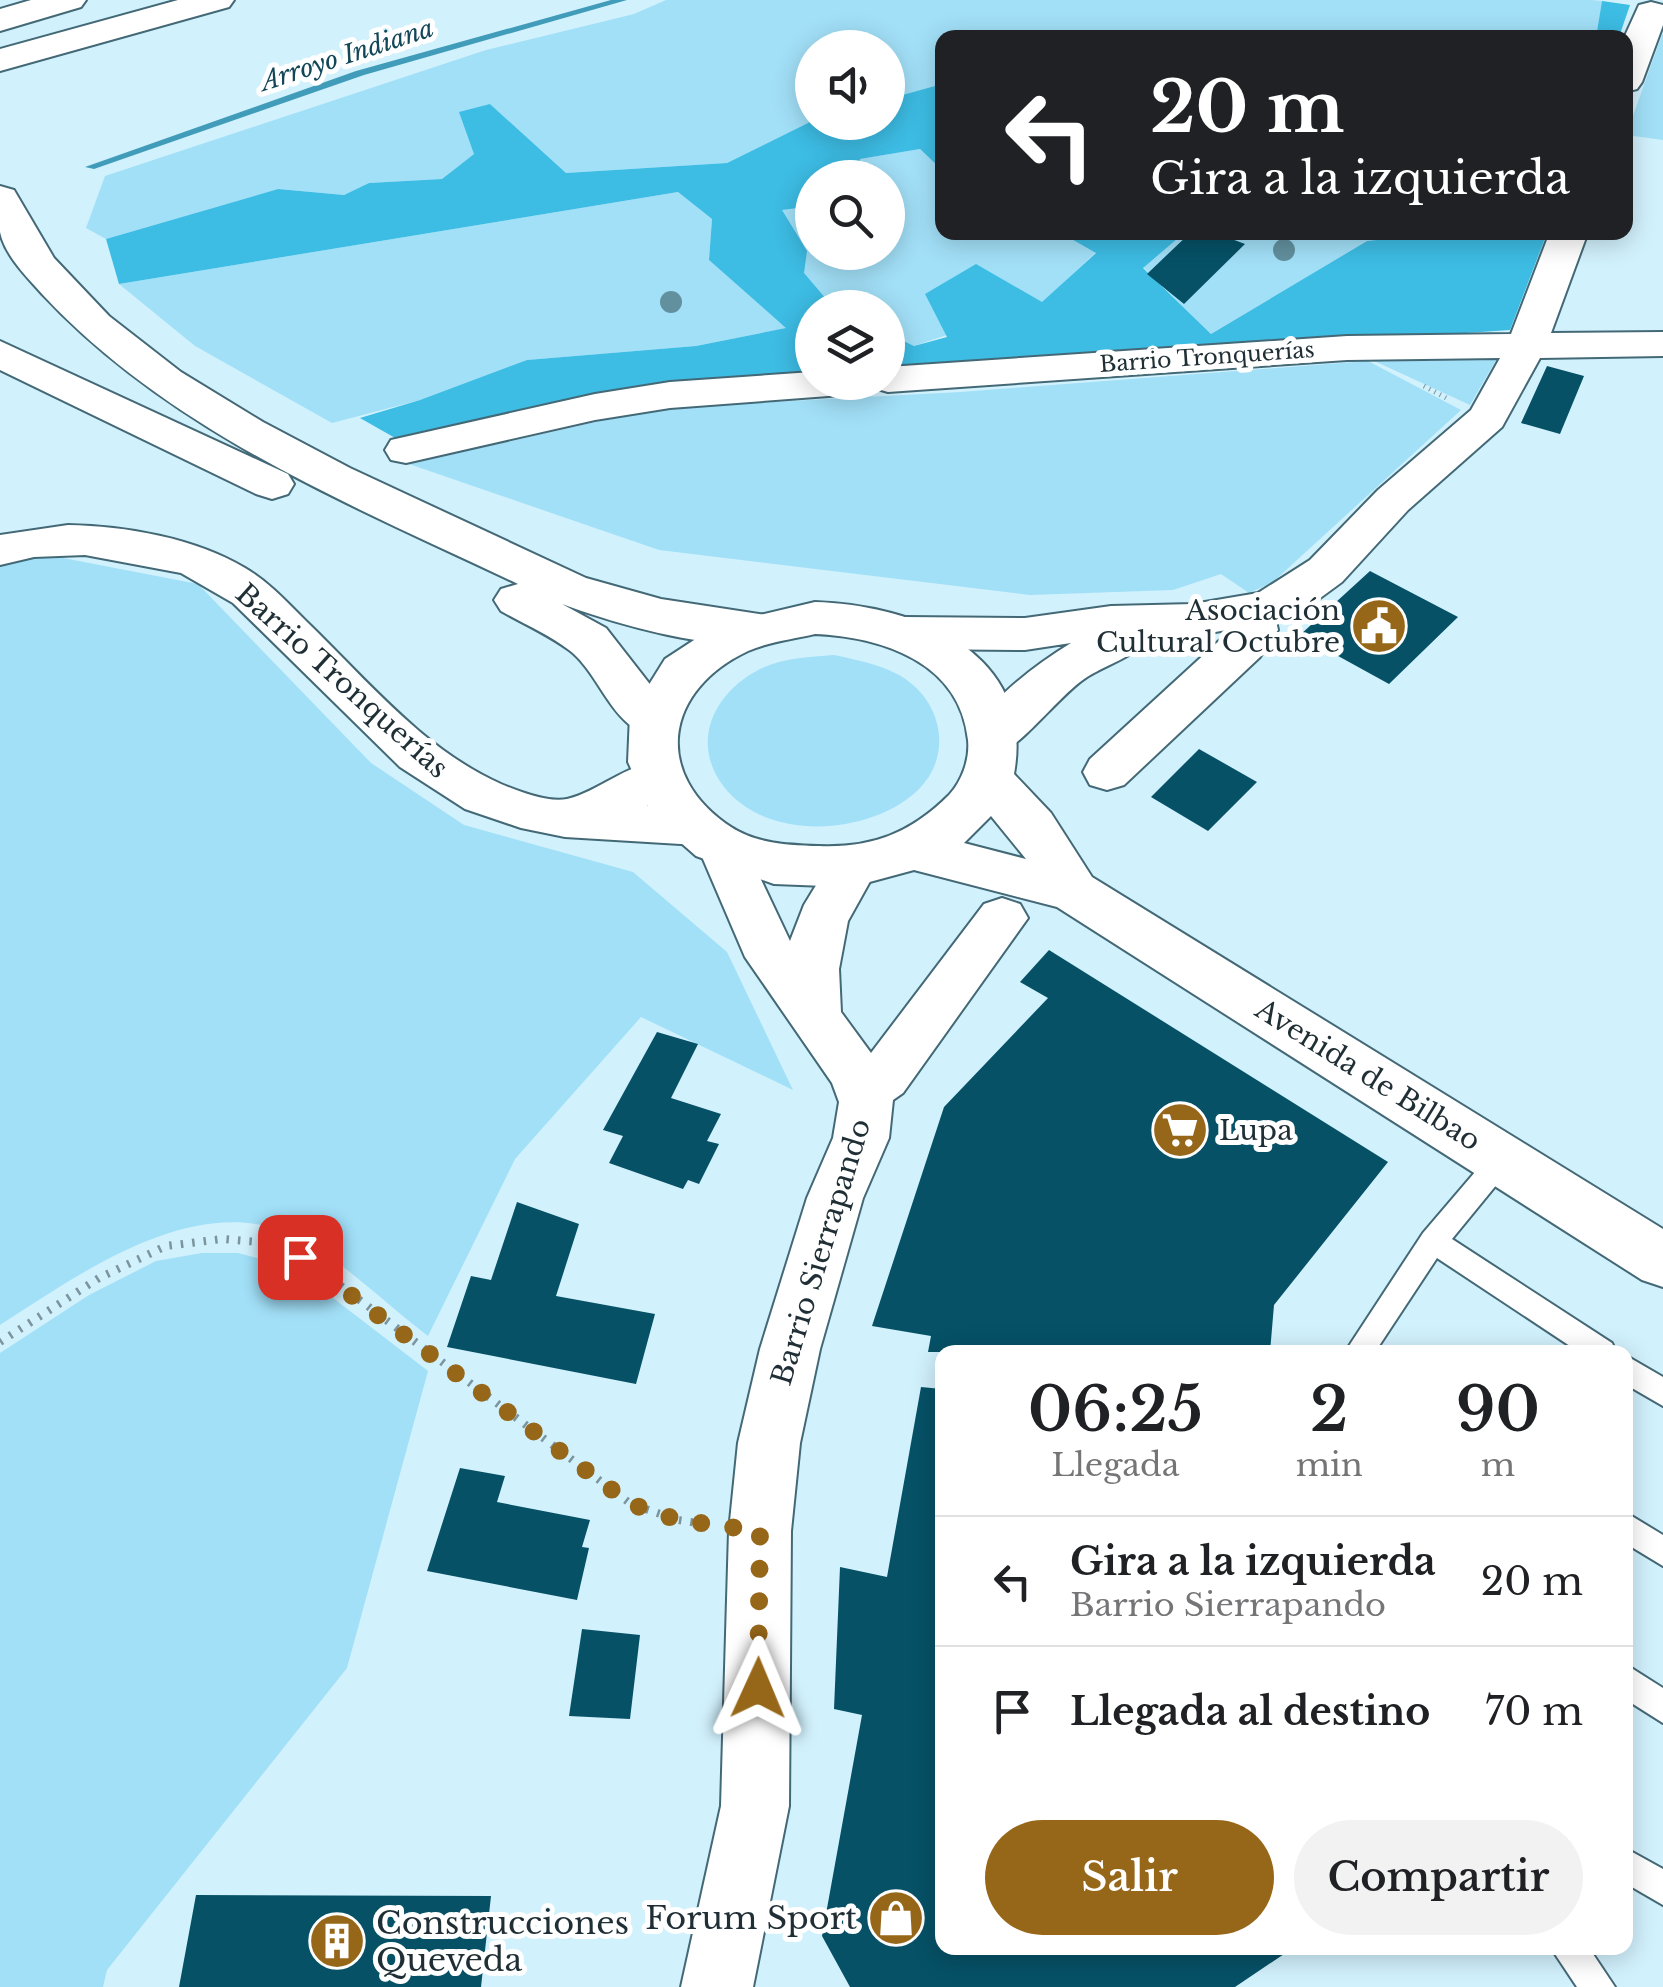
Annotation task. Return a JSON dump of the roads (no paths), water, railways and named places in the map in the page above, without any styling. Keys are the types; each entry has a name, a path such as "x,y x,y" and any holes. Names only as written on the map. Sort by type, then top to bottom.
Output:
{"main road":[{"path":"0,20 69,0"},
{"path":"0,60 217,0"},
{"path":"0,198 44,273 114,341 166,382 275,448 570,589 648,615 687,623 755,628"},
{"path":"0,354 544,612 572,628 659,705"},
{"path":"570,589 623,638 659,705"},
{"path":"991,757 959,819 911,850 853,867 784,866 707,837 670,806 655,778 648,748 659,705 688,664 719,642 755,628 816,618 846,619 906,633 933,647 967,676 989,710 991,757 1073,891"},
{"path":"911,850 1073,891"},
{"name":"Avenida de Bilbao","path":"1073,891 1663,1261"}],"street":[{"path":"1633,60 1651,12"},
{"path":"906,633 1025,634 1111,622 1166,622 1269,607 1296,593 1326,571 1393,500 1487,418 1527,346 1566,240"},
{"path":"1527,346 1663,344"},
{"name":"Barrio Tronquerías","path":"905,378 1346,348 1527,346"},
{"path":"406,450 614,404 795,386"},
{"name":"Barrio Tronquerías","path":"0,550 39,541 92,540 185,558 250,594 434,770 496,804 529,814 707,837"},
{"path":"1108,772 1244,646 1255,630 1250,610"},
{"path":"991,757 1034,691 1070,662 1166,622"},
{"path":"565,819 624,797 655,778"},
{"name":"Barrio Sierrapando","path":"707,837 764,942 856,1074 866,1102 861,1138 835,1198 778,1398 760,1531 756,1806 717,1987"},
{"path":"815,1013 810,962 814,940 823,913 853,867"},
{"name":"Barrio Sierrapando","path":"862,1092 884,1077 901,1056 1002,918"}],"lane":[{"path":"1365,1345 1433,1241 1502,1159"},
{"path":"1433,1241 1591,1345"},
{"path":"1633,1373 1663,1393"},
{"path":"1633,1531 1663,1552"},
{"path":"1633,1686 1663,1707"},
{"path":"1633,1869 1663,1888"},
{"path":"1573,1955 1598,1987"}],"waterway":[{"name":"Arroyo Indiana","path":"90,167 360,73 622,0"}],"place":[{"name":"Asociación Cultural Octubre","path":"1379,626"},
{"name":"Lupa","path":"1180,1130"},
{"name":"Forum Sport","path":"896,1918"},
{"name":"Construcciones Queveda","path":"337,1941"}]}
